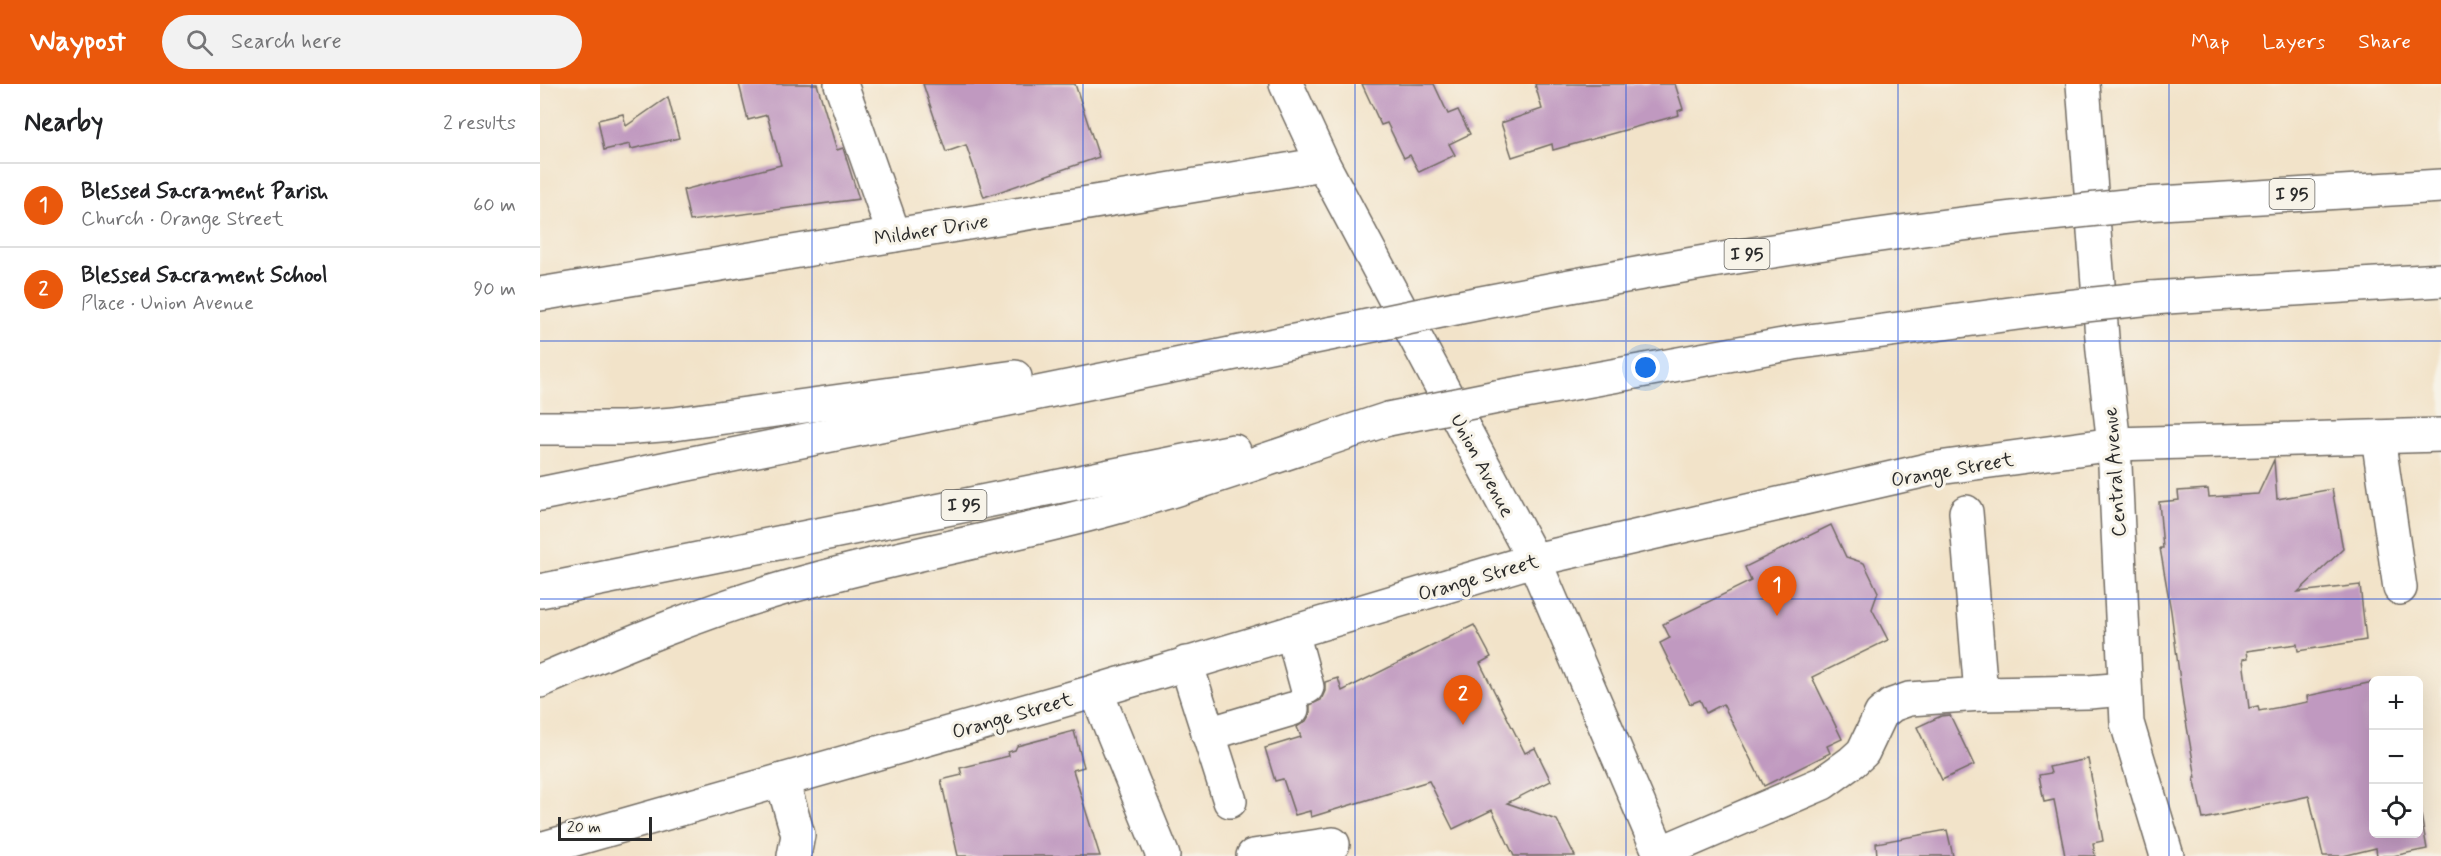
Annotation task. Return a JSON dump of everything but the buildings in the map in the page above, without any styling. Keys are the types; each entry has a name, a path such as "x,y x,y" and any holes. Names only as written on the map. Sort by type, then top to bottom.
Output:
{"main road":[{"path":"842,84 894,235"},
{"name":"Union Avenue","path":"1286,84 1323,164 1534,560 1661,854"},
{"name":"Central Avenue","path":"2083,84 2103,351 2114,444 2127,723 2167,856"},
{"name":"Mildner Drive","path":"540,294 1323,164"},
{"name":"I 95","path":"540,494 1455,308 1770,250 1884,233 2144,204 2441,186"},
{"name":"I 95","path":"540,591 1497,397 1794,343 2048,309 2151,298 2441,280"},
{"path":"540,428 622,428 674,424 1344,331"},
{"path":"540,681 680,623 782,589 898,558 1122,506 1388,419"},
{"name":"Orange Street","path":"540,849 1096,691 1534,560 1931,469 2114,444 2441,435"},
{"path":"2378,437 2400,588"},
{"path":"1966,512 1982,694"},
{"path":"1208,734 1300,698 1292,632"},
{"path":"1186,663 1230,801"},
{"path":"1661,854 1823,783 1863,752 1881,714 1892,705 1909,699 2125,689"},
{"path":"1096,691 1163,856"},
{"path":"782,780 798,835 794,856"},
{"path":"1253,856 1333,844"}],"place":[{"name":"Blessed Sacrament Parish","path":"1777,616"},
{"name":"Blessed Sacrament School","path":"1463,725"}]}
